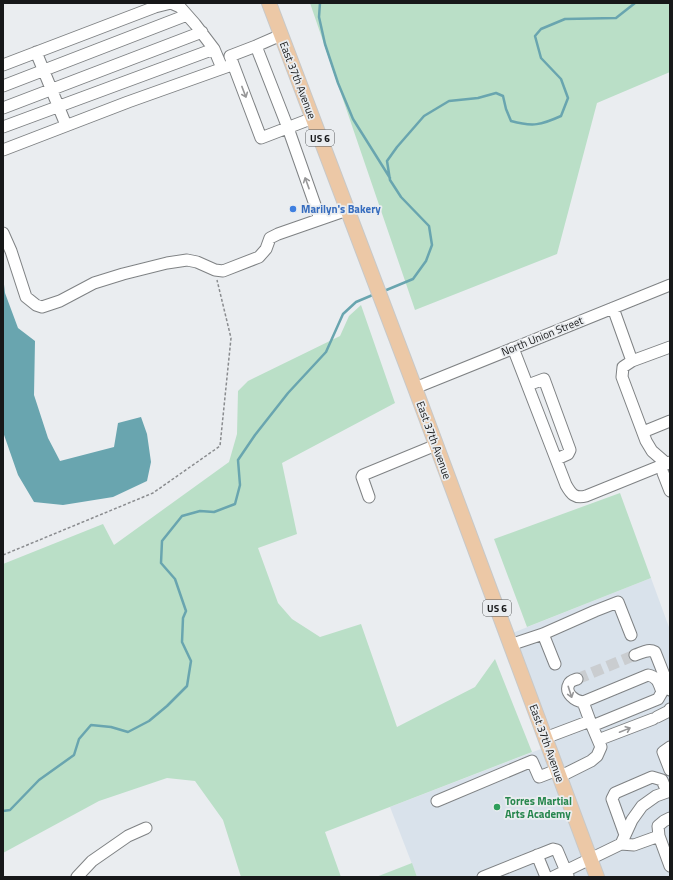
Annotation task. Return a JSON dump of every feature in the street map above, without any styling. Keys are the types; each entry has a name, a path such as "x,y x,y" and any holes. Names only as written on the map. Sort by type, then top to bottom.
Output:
{"main road":[{"name":"East 37th Avenue","path":"269,3 415,388 597,877"}],"street":[{"path":"3,65 155,7 171,3 180,7 202,32 214,49 222,68"},
{"path":"3,86 187,15"},
{"path":"3,108 202,32"},
{"path":"281,35 230,56 261,138 313,118"},
{"path":"256,46 288,128 320,219"},
{"path":"3,127 214,49"},
{"path":"36,52 66,126"},
{"path":"3,150 233,64"},
{"path":"3,233 11,251 26,297 36,305 42,307 60,301 94,283 167,263 187,260 197,262 215,270 223,271 259,257 266,249 270,238 278,234 347,210"},
{"name":"North Union Street","path":"415,388 670,285"},
{"path":"612,308 632,361"},
{"path":"670,347 632,361 623,368 622,377 642,432 652,451 666,466 670,491"},
{"path":"513,348 566,485 570,492 575,496 581,497 666,466"},
{"path":"528,385 544,379 570,450 568,454 556,459"},
{"path":"642,432 670,421"},
{"path":"369,497 362,478 363,475 436,445"},
{"path":"510,645 543,634 618,602 631,635"},
{"path":"543,634 554,664"},
{"path":"635,655 648,650 655,652 670,690"},
{"path":"577,679 570,682 568,689 572,699 583,702 648,675 652,670 661,666"},
{"path":"545,738 658,699 662,692 660,686 657,679 648,675"},
{"path":"437,801 532,761 538,777 558,773 591,761 597,756 601,747 583,702"},
{"path":"598,740 655,718 669,711 670,709"},
{"path":"670,747 663,752 670,770"},
{"path":"553,877 567,874 590,858 623,839 632,820 642,806 656,796 669,791 662,780 652,777 615,793 612,799 623,839 634,845 663,840"},
{"path":"670,818 658,826 670,865"},
{"path":"77,877 92,861 128,836 146,828"},
{"path":"483,877 553,848 557,850 567,874"},
{"path":"537,855 546,877"}],"path":[{"path":"3,555 152,493 220,446 231,338 215,270"}],"shaded area":[{"path":"651,578 670,630 670,877 600,877 510,634"},
{"path":"546,747 593,877 417,877 390,807"}],"green space":[{"path":"310,3 670,3 670,72 597,103 557,254 415,310"},
{"path":"361,305 395,403 282,463 297,534 258,548 278,603 292,619 320,637 361,624 397,727 475,687 495,659 532,752 325,832 341,877 241,877 223,820 195,781 167,778 99,801 3,853 3,564 103,524 114,545 229,462 237,434 238,391 248,381 340,336 349,316"},
{"path":"620,493 651,578 527,627 494,539"},
{"path":"412,863 417,877 376,877"}],"water":[{"path":"3,276 5,293 18,328 35,341 34,395 48,438 60,461 114,447 118,423 141,417 147,434 151,462 147,481 113,497 63,505 34,502 18,475 3,432"}],"waterway":[{"path":"320,3 319,17 325,44 338,83 353,119 390,178"},
{"path":"384,291 413,279 426,261 432,245 429,226 401,197 390,180 387,161 424,116 449,101 478,98 496,93 503,96 511,121 525,124 537,124 561,116 568,98 561,79 541,58 535,36 541,29 565,19 616,18 635,3"},
{"path":"3,811 10,810 39,780 74,755 79,739 91,725 111,727 128,732 149,721 187,686 191,661 182,642 183,618 186,611 175,579 161,563 162,541 182,516 200,511 214,512 235,504 240,485 238,460 255,435 288,393 326,352 343,314 356,302 375,294"}],"tunnel":[{"path":"577,679 635,655"}],"place":[{"name":"Marilyn's Bakery","path":"293,209"},
{"name":"Torres Martial Arts Academy","path":"497,807"}]}
